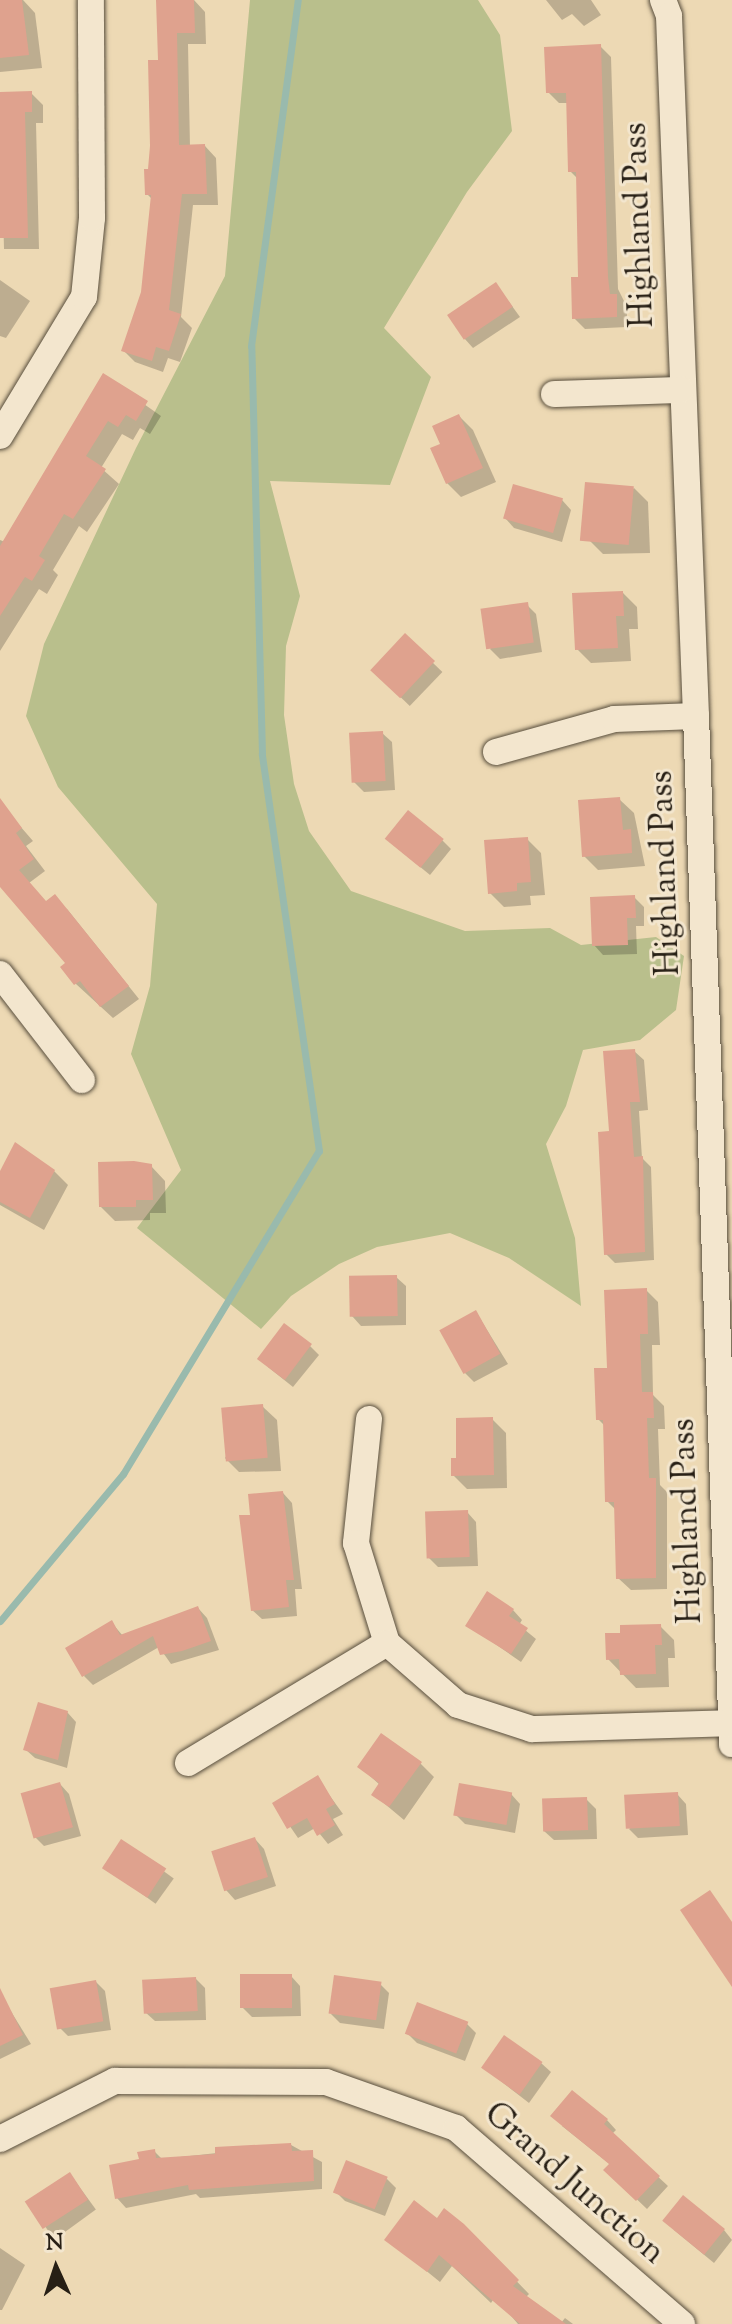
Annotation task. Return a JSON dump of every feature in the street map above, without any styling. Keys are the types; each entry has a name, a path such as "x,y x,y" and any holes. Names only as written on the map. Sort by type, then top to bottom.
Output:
{"street":[{"path":"0,436 84,297 92,218 91,0"},
{"name":"Highland Pass","path":"663,0 669,16 732,1744"},
{"path":"554,394 681,390"},
{"path":"496,752 614,719 696,716"},
{"path":"0,974 82,1080"},
{"path":"369,1419 356,1543 387,1643 458,1705 532,1729 731,1723"},
{"path":"188,1763 387,1643"},
{"name":"Grand Junction","path":"0,2139 115,2081 326,2082 456,2128 682,2324"}],"green space":[{"path":"250,0 478,0 500,35 512,131 467,192 384,328 431,377 390,485 270,481 300,596 286,646 284,715 294,784 309,831 351,891 465,931 550,928 581,945 656,937 684,956 676,1010 640,1040 583,1050 566,1106 546,1144 575,1238 581,1306 509,1258 450,1233 377,1247 339,1264 291,1296 261,1329 137,1228 181,1170 131,1054 150,986 157,904 58,787 26,716 44,644 136,448 225,276"}],"building":[{"path":"0,0 22,0 29,55 0,58"},
{"path":"156,0 194,0 195,33 177,33 179,145 205,144 207,194 182,194 169,310 181,314 169,351 156,347 152,361 121,351 141,292 151,195 145,195 144,169 148,169 150,146 148,60 158,60"},
{"path":"601,44 608,277 610,294 617,294 617,317 572,319 571,277 578,277 576,172 568,172 566,93 546,93 544,47"},
{"path":"32,91 32,112 25,112 28,238 0,238 0,92"},
{"path":"496,282 513,307 464,340 447,315"},
{"path":"103,373 148,401 136,421 126,415 118,427 108,421 86,456 106,469 73,519 64,514 39,556 45,560 32,581 25,577 0,616 0,546"},
{"path":"459,414 483,468 446,484 430,448 440,444 432,426"},
{"path":"585,482 634,486 629,545 580,541"},
{"path":"513,484 563,498 553,533 503,519"},
{"path":"623,591 624,616 616,616 618,648 575,650 572,593"},
{"path":"528,602 534,643 486,649 480,609"},
{"path":"405,633 435,661 400,698 370,670"},
{"path":"383,731 386,781 352,783 349,733"},
{"path":"620,797 623,830 631,829 632,853 582,857 578,800"},
{"path":"0,798 22,828 16,833 34,859 19,870 46,901 55,894 129,986 100,1007 80,981 74,985 60,967 65,963 0,887"},
{"path":"408,810 444,839 420,868 385,839"},
{"path":"528,837 531,882 517,883 517,891 488,894 484,840"},
{"path":"635,895 636,918 627,918 628,945 592,946 590,897"},
{"path":"635,1049 640,1102 630,1102 634,1157 643,1156 645,1252 604,1255 598,1132 609,1131 603,1051"},
{"path":"15,1142 55,1170 30,1218 0,1202 0,1171"},
{"path":"98,1162 152,1164 153,1200 136,1200 136,1207 99,1207"},
{"path":"397,1275 398,1316 350,1317 349,1276"},
{"path":"647,1288 648,1334 640,1334 642,1392 653,1392 654,1418 647,1418 649,1478 656,1478 656,1578 616,1579 614,1502 605,1502 603,1420 596,1420 594,1368 607,1368 604,1290"},
{"path":"476,1310 500,1354 464,1374 439,1330"},
{"path":"284,1323 312,1344 285,1380 257,1359"},
{"path":"263,1404 268,1458 226,1461 221,1408"},
{"path":"493,1417 494,1475 451,1476 451,1458 456,1458 456,1418"},
{"path":"283,1491 294,1580 286,1580 289,1607 251,1611 239,1515 250,1515 248,1494"},
{"path":"468,1510 470,1557 427,1558 425,1512"},
{"path":"487,1591 514,1609 509,1616 528,1628 511,1654 465,1626"},
{"path":"198,1606 211,1641 182,1651 160,1655 153,1636 82,1677 65,1648 112,1620 120,1635"},
{"path":"661,1624 662,1645 655,1645 656,1674 620,1675 619,1659 606,1660 605,1633 620,1633 620,1625"},
{"path":"38,1702 68,1711 58,1760 23,1750"},
{"path":"381,1733 422,1762 389,1807 371,1795 379,1783 357,1767"},
{"path":"318,1775 335,1804 326,1809 335,1825 317,1836 307,1818 287,1829 272,1803"},
{"path":"60,1782 73,1827 34,1838 21,1793"},
{"path":"459,1783 512,1792 506,1825 453,1815"},
{"path":"678,1792 680,1826 626,1829 624,1795"},
{"path":"587,1797 588,1830 543,1832 542,1799"},
{"path":"255,1837 268,1877 224,1891 211,1851"},
{"path":"121,1839 166,1868 147,1898 102,1868"},
{"path":"710,1890 732,1922 732,1987 680,1910"},
{"path":"240,1974 292,1974 292,2008 240,2008"},
{"path":"334,1975 382,1982 376,2020 329,2014"},
{"path":"196,1977 198,2011 144,2014 142,1980"},
{"path":"96,1980 103,2021 57,2030 50,1988"},
{"path":"0,1988 23,2035 0,2046"},
{"path":"417,2002 468,2022 456,2053 405,2034"},
{"path":"504,2035 543,2062 520,2095 481,2068"},
{"path":"572,2090 608,2119 604,2124 660,2176 636,2201 603,2170 609,2164 550,2116"},
{"path":"291,2143 292,2151 313,2150 314,2181 189,2190 188,2185 115,2199 109,2165 139,2159 137,2152 155,2149 156,2158 215,2154 215,2147"},
{"path":"346,2160 388,2177 375,2209 333,2192"},
{"path":"70,2172 88,2200 43,2229 25,2201"},
{"path":"683,2195 725,2229 704,2255 662,2221"},
{"path":"414,2200 437,2218 444,2208 464,2224 519,2280 513,2286 566,2324 520,2324 439,2255 427,2272 384,2240"}],"waterway":[{"path":"0,1621 123,1474 319,1151 262,754 251,346 298,0"}]}
